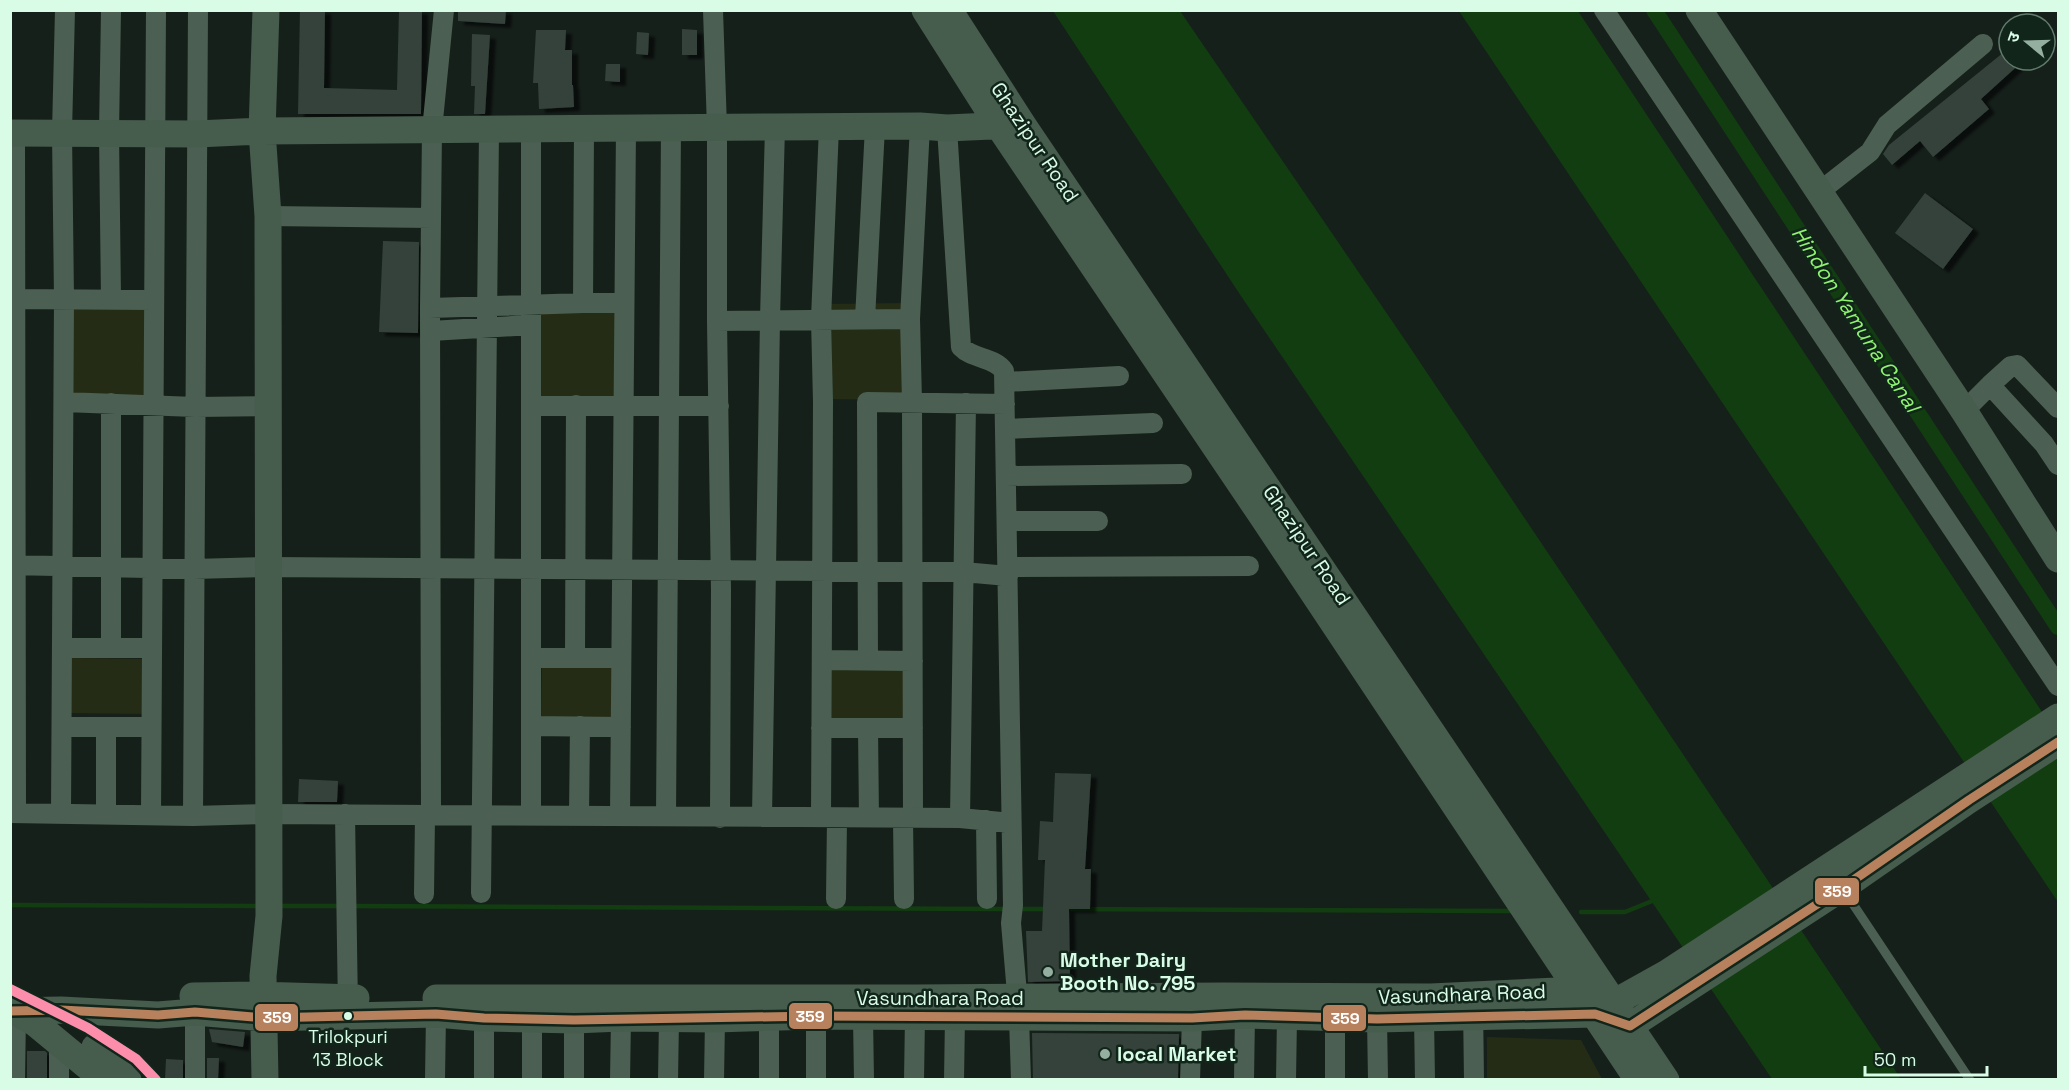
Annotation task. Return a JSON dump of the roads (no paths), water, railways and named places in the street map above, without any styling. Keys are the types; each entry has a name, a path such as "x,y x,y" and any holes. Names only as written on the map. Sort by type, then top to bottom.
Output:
{"street":[{"path":"62,813 64,299 62,132 65,10"},
{"path":"111,10 109,132 111,299"},
{"path":"151,814 156,10"},
{"path":"193,816 198,10"},
{"path":"265,1080 263,976 269,905 268,216 262,131 266,10"},
{"path":"424,894 428,815 431,568 432,130 444,10"},
{"path":"713,10 717,128 721,569 720,818"},
{"name":"Ghazipur Road","path":"925,10 1011,125 1605,1008 1638,1080"},
{"name":"Ghazipur Road","path":"949,10 1011,125 1269,526 1578,990 1630,1026 1666,1080"},
{"path":"1604,10 2058,686"},
{"path":"1699,10 1965,411 2058,559"},
{"path":"1819,192 1870,152 1887,125 1983,44"},
{"path":"1011,125 947,128 920,126 262,131 197,134 13,133 13,813 193,816 345,814 960,818 1011,823"},
{"path":"904,898 913,728 910,318 920,126"},
{"path":"762,817 775,127"},
{"path":"830,127 821,319 821,728 836,899"},
{"path":"865,319 875,127"},
{"path":"620,816 626,128"},
{"path":"666,816 671,128"},
{"path":"947,128 961,347 967,352 1000,365 1004,371 1005,382 1012,914 1021,1080"},
{"path":"531,129 531,815"},
{"path":"583,303 584,129"},
{"path":"481,893 489,130"},
{"path":"268,216 431,218"},
{"path":"13,299 154,300"},
{"path":"430,308 624,303"},
{"path":"717,321 910,318"},
{"path":"431,331 531,325"},
{"path":"1965,411 2011,366 2017,365 2058,408"},
{"path":"1005,382 1119,376"},
{"path":"1990,385 2051,439 2058,465"},
{"path":"64,402 195,407 268,406"},
{"path":"868,660 867,402 1005,404"},
{"path":"111,403 111,647"},
{"path":"960,818 966,403"},
{"path":"575,657 576,405"},
{"path":"531,406 719,406"},
{"path":"1006,429 1154,423"},
{"path":"1006,476 1182,474"},
{"path":"1007,521 1098,522"},
{"path":"13,565 194,569 268,567 575,568 913,572 1249,566"},
{"path":"62,648 152,648"},
{"path":"531,658 621,658"},
{"path":"822,660 913,661"},
{"path":"1605,1008 1674,983 1824,890 1965,790 2058,717"},
{"path":"531,726 621,727"},
{"path":"579,816 580,726"},
{"path":"62,727 152,727"},
{"path":"106,728 106,814"},
{"path":"821,728 913,728"},
{"path":"868,728 868,818"},
{"path":"1965,790 2058,742"},
{"path":"345,814 348,1006"},
{"path":"986,820 987,899"},
{"path":"1630,1026 1674,983"},
{"name":"Vasundhara Road","path":"12,1006 53,1020 158,1015 263,1006 1018,1008 1192,1018 1245,1015 1377,1019 1424,1018 1473,1006 1578,990"},
{"name":"Vasundhara Road","path":"348,1006 484,1018 574,1020 816,1016 954,1017 1018,1008 1224,996 1431,997 1473,1006 1605,1008"},
{"name":"Vasundhara Road","path":"53,1020 168,997 263,1006"},
{"path":"12,1006 15,1080"},
{"path":"1473,1006 1474,1080"},
{"path":"195,1012 195,1080"},
{"path":"435,1080 436,1014"},
{"path":"1244,1080 1245,1015"},
{"path":"816,1016 816,1080"},
{"path":"863,1017 864,1080"},
{"path":"914,1080 915,1017"},
{"path":"954,1017 954,1080"},
{"path":"1287,1017 1287,1080"},
{"path":"1335,1017 1335,1080"},
{"path":"484,1018 484,1080"},
{"path":"532,1018 532,1080"},
{"path":"620,1080 621,1018"},
{"path":"769,1018 769,1080"},
{"path":"1190,1080 1192,1018"},
{"path":"1424,1018 1425,1080"},
{"path":"668,1080 669,1019"},
{"path":"714,1080 715,1019"},
{"path":"1377,1019 1378,1080"},
{"path":"53,1020 59,1080"},
{"path":"53,1020 104,1080"},
{"path":"53,1020 111,1061 128,1080"},
{"path":"574,1020 574,1080"}],"lane":[{"path":"1824,890 1970,1080"}],"waterway":[{"name":"Hindon Yamuna Canal","path":"1654,10 2058,627"},
{"path":"1581,912 1625,912 1657,899"},
{"path":"10,905 260,906"},
{"path":"277,906 341,906"},
{"path":"352,906 1007,909"},
{"path":"1018,909 1049,909"},
{"path":"1063,909 1512,911"}],"place":[{"name":"Mother Dairy Booth No. 795","path":"1048,972"},
{"name":"Trilokpuri 13 Block","path":"348,1016"},
{"name":"local Market","path":"1105,1054"}]}
